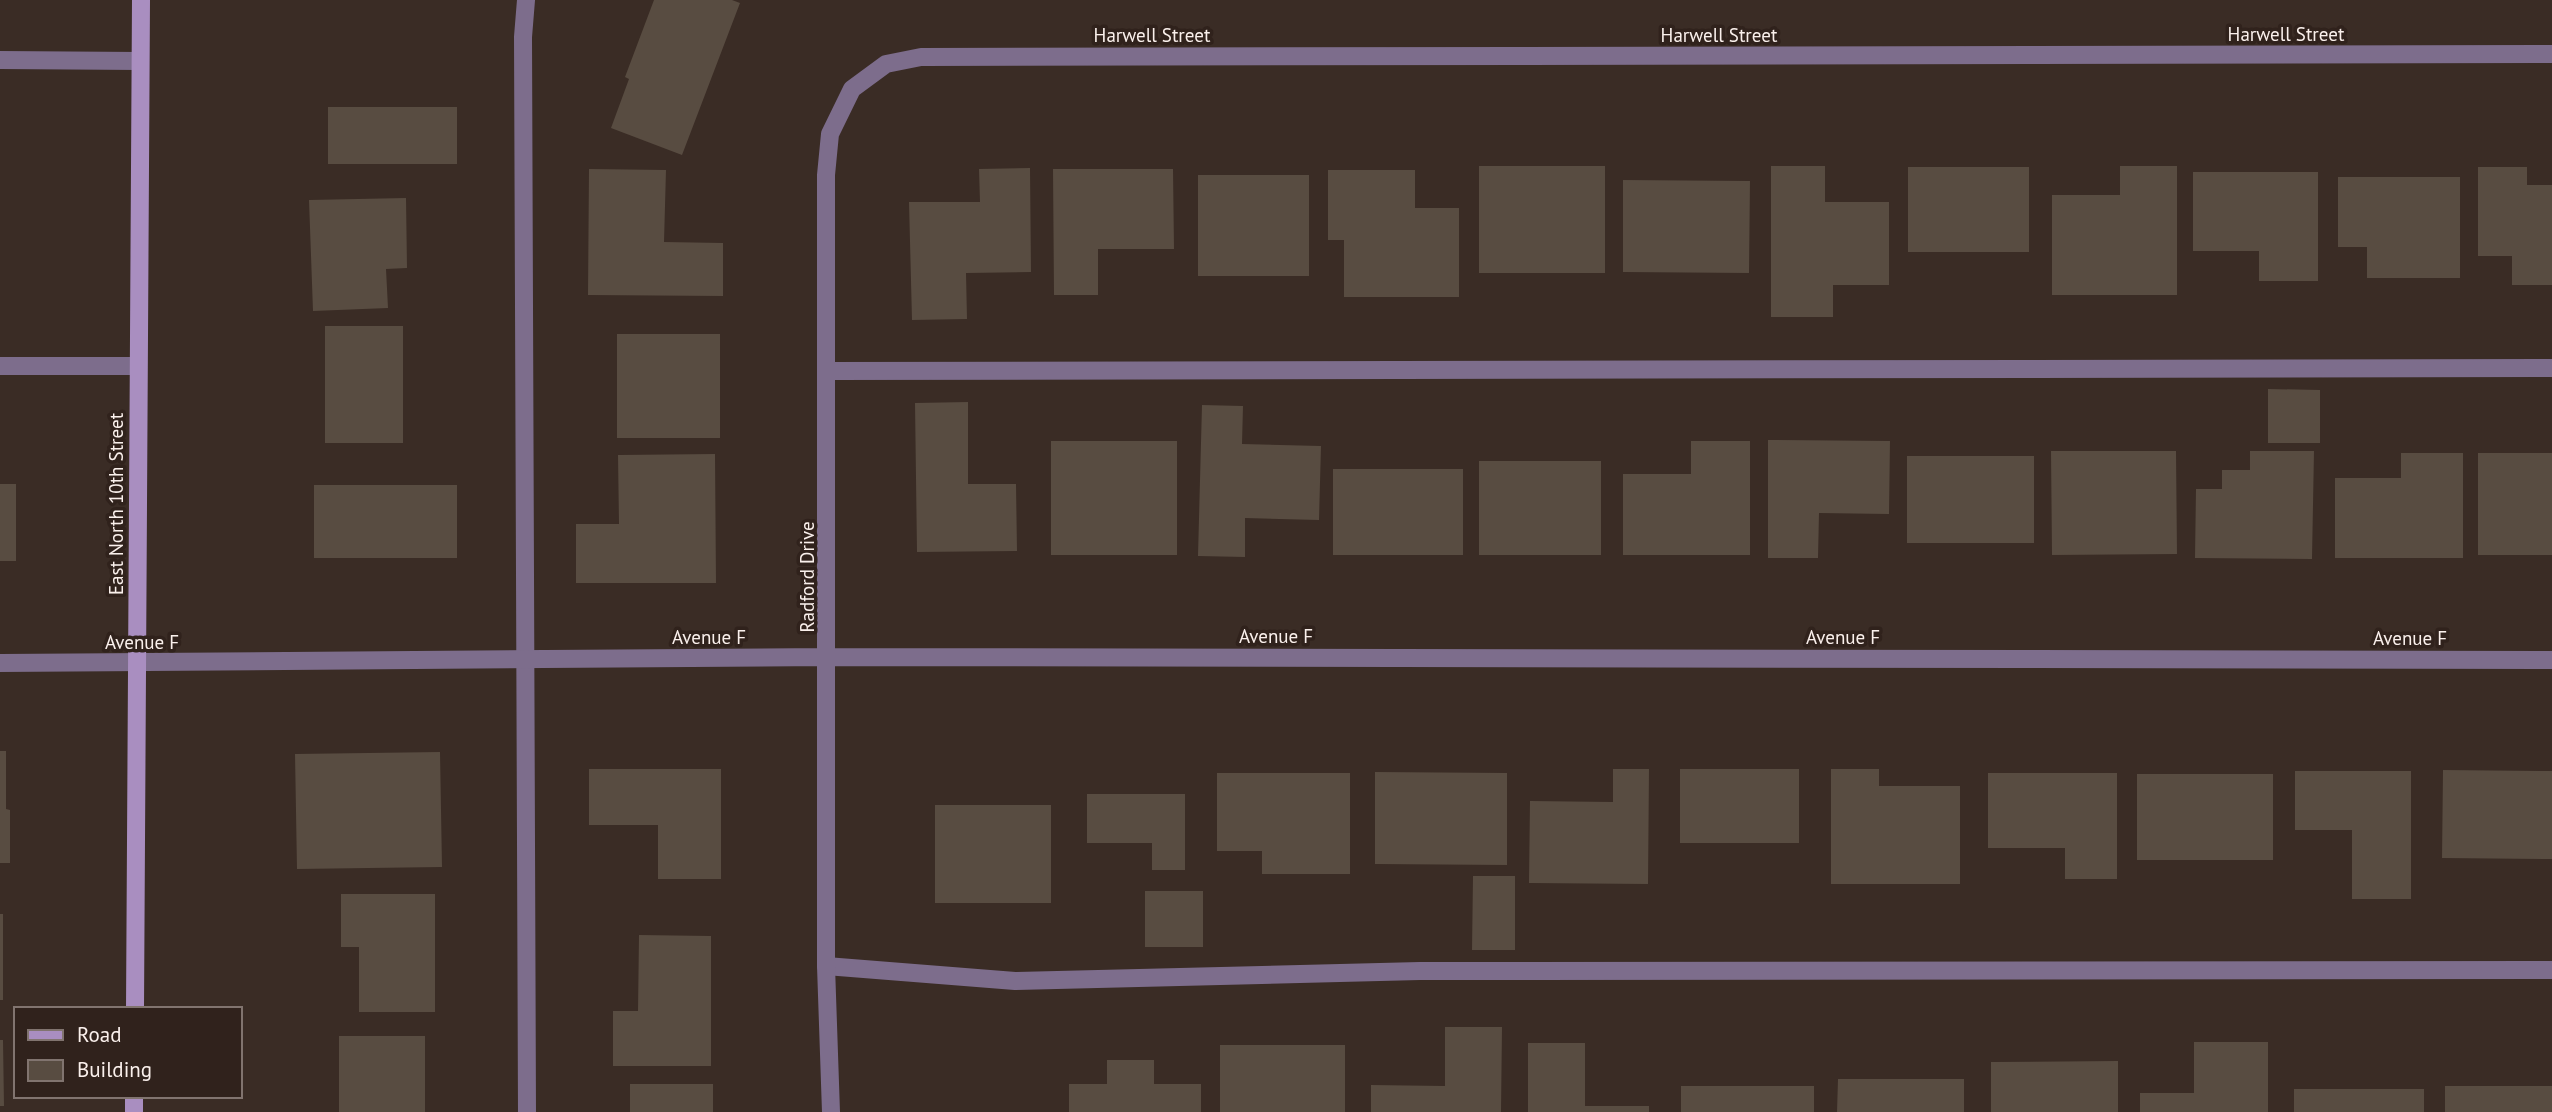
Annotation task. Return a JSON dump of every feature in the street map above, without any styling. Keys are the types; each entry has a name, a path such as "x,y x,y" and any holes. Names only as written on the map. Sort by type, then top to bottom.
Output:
{"main road":[{"name":"East North 10th Street","path":"135,1007 141,0"}],"street":[{"path":"526,0 523,37 527,1112"},
{"name":"Harwell Street","path":"886,64 921,57 2552,54"},
{"path":"0,60 140,61"},
{"name":"Radford Drive","path":"831,1112 826,965 826,175 830,134 852,89 886,64"},
{"path":"0,366 138,366"},
{"path":"827,371 2552,368"},
{"name":"Avenue F","path":"0,663 828,657 2552,660"},
{"path":"826,965 1015,981 1420,971 2552,970"}],"building":[{"path":"654,0 732,0 740,3 682,155 611,128 629,79 625,77"},
{"path":"328,107 457,107 457,164 328,164"},
{"path":"1479,166 1605,166 1605,273 1479,273"},
{"path":"1771,166 1825,166 1825,202 1889,202 1889,285 1833,285 1833,317 1771,317"},
{"path":"2120,166 2177,166 2177,295 2052,295 2052,195 2120,195"},
{"path":"1908,167 2029,167 2029,252 1908,252"},
{"path":"2478,167 2527,167 2527,185 2552,185 2552,285 2512,285 2512,256 2478,256"},
{"path":"1030,168 1031,272 966,273 967,319 912,320 909,202 980,202 979,169"},
{"path":"589,169 666,170 664,242 723,243 723,296 588,295"},
{"path":"1053,169 1173,169 1174,249 1098,249 1098,295 1054,295"},
{"path":"1328,170 1415,170 1415,208 1459,208 1459,297 1344,297 1344,240 1328,240"},
{"path":"2193,172 2318,172 2318,281 2259,281 2259,251 2193,251"},
{"path":"1198,175 1309,175 1309,276 1198,276"},
{"path":"2338,177 2460,177 2460,278 2367,278 2367,247 2338,247"},
{"path":"1623,180 1750,181 1749,273 1623,272"},
{"path":"406,198 407,268 386,269 388,308 313,311 309,200"},
{"path":"325,326 403,326 403,443 325,443"},
{"path":"617,334 720,334 720,438 617,438"},
{"path":"2268,389 2320,390 2320,443 2268,443"},
{"path":"968,402 968,484 1016,484 1017,551 917,552 915,403"},
{"path":"1202,405 1243,406 1242,444 1321,446 1319,520 1245,518 1245,557 1198,556"},
{"path":"1768,440 1890,441 1889,514 1819,513 1818,558 1768,558"},
{"path":"1051,441 1177,441 1177,555 1051,555"},
{"path":"1691,441 1750,441 1750,555 1623,555 1623,474 1691,474"},
{"path":"2051,451 2176,451 2177,554 2052,555"},
{"path":"2250,451 2314,451 2312,559 2195,558 2196,489 2222,489 2222,470 2250,470"},
{"path":"2401,453 2463,453 2463,558 2335,558 2335,478 2401,478"},
{"path":"2478,453 2552,453 2552,555 2478,555"},
{"path":"715,454 716,583 576,583 576,524 619,524 618,455"},
{"path":"1907,456 2034,456 2034,543 1907,543"},
{"path":"1479,461 1601,461 1601,555 1479,555"},
{"path":"1333,469 1463,469 1463,555 1333,555"},
{"path":"0,484 16,484 16,561 0,561"},
{"path":"314,485 457,485 457,558 314,558"},
{"path":"0,751 6,751 10,863 0,863"},
{"path":"440,752 442,867 297,869 295,754"},
{"path":"589,769 721,769 721,879 658,879 658,825 589,825"},
{"path":"1613,769 1649,769 1648,884 1529,883 1530,801 1613,802"},
{"path":"1680,769 1799,769 1799,843 1680,843"},
{"path":"1831,769 1879,769 1879,786 1960,786 1960,884 1831,884"},
{"path":"2443,770 2552,771 2552,859 2442,858"},
{"path":"2295,771 2411,771 2411,899 2352,899 2352,830 2295,830"},
{"path":"1375,772 1507,773 1507,865 1375,864"},
{"path":"1217,773 1350,773 1350,874 1262,874 1262,851 1217,851"},
{"path":"1988,773 2117,773 2117,879 2065,879 2065,848 1988,848"},
{"path":"2137,774 2273,774 2273,860 2137,860"},
{"path":"1087,794 1185,794 1185,870 1152,870 1152,843 1087,843"},
{"path":"935,805 1051,805 1051,903 935,903"},
{"path":"1473,876 1515,876 1515,950 1472,950"},
{"path":"1145,891 1203,891 1203,947 1145,947"},
{"path":"341,894 435,894 435,1012 359,1012 359,947 341,947"},
{"path":"0,914 3,914 3,1000 0,1000"},
{"path":"639,935 711,936 711,1066 613,1066 613,1011 638,1011"},
{"path":"1445,1027 1502,1027 1501,1112 1371,1112 1371,1085 1445,1086"},
{"path":"339,1036 425,1036 425,1112 339,1112"},
{"path":"0,1040 3,1040 4,1106 0,1106"},
{"path":"2194,1042 2268,1042 2268,1112 2140,1112 2140,1093 2194,1093"},
{"path":"1528,1043 1585,1043 1585,1106 1649,1106 1649,1112 1528,1112"},
{"path":"1220,1045 1345,1045 1345,1112 1220,1112"},
{"path":"1107,1060 1154,1060 1154,1084 1201,1084 1201,1112 1069,1112 1069,1084 1107,1084"},
{"path":"2118,1061 2118,1112 1991,1112 1991,1062"},
{"path":"1838,1079 1964,1079 1964,1112 1837,1112"},
{"path":"630,1084 713,1084 713,1112 630,1112"},
{"path":"1681,1086 1814,1086 1814,1112 1681,1112"},
{"path":"2445,1086 2552,1086 2552,1112 2445,1112"},
{"path":"2294,1089 2424,1089 2424,1112 2294,1112"}]}
